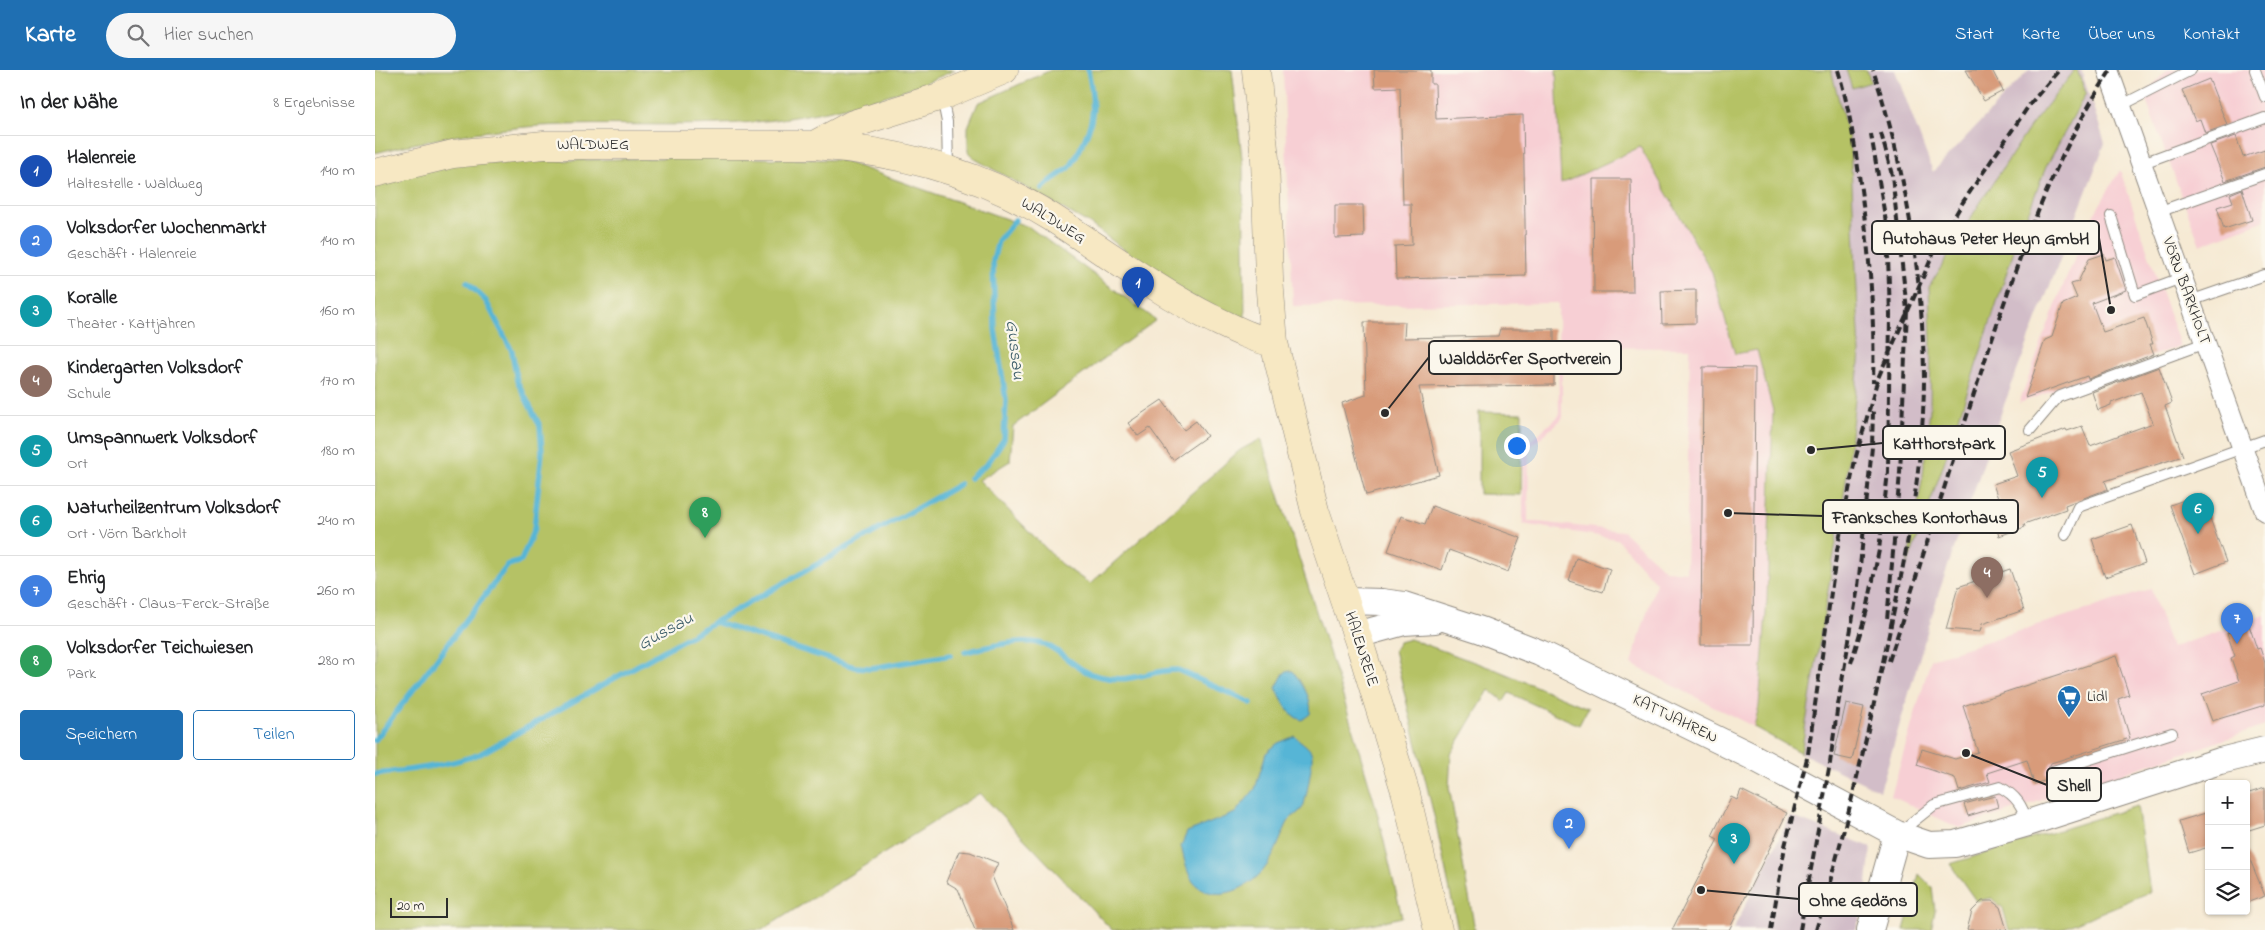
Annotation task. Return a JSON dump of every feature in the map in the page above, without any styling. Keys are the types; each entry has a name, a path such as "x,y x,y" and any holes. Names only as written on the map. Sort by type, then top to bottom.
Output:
{"main road":[{"name":"WALDWEG","path":"814,145 853,124 942,96 1003,70"},
{"name":"HALENREIE","path":"1256,70 1265,159 1269,278 1274,343 1315,511 1357,635 1406,794 1438,930"},
{"name":"WALDWEG","path":"375,173 453,154 544,145 814,145 857,148 948,170 991,184 1050,216 1122,266 1190,307 1256,339 1274,343"}],"street":[{"name":"VÖRN BARKHOLT","path":"2108,70 2265,512"},
{"name":"KATTJAHREN","path":"1345,601 1394,603 1418,609 1446,620 1481,630 1550,658 1749,756 1897,834 1929,845 1955,844 2028,823 2220,761 2265,750"},
{"name":"KATTJAHREN","path":"1357,635 1404,622 1446,620"},
{"path":"1870,930 1897,834"}],"lane":[{"path":"2120,106 2191,70"},
{"path":"2255,70 2265,97"},
{"path":"942,96 947,122 948,170"},
{"path":"2140,164 2265,118"},
{"path":"2158,212 2265,174"},
{"path":"2111,216 2135,295 2181,278"},
{"path":"2189,301 2265,275"},
{"path":"2030,430 2058,397 2205,344"},
{"path":"2065,535 2078,507 2265,440"},
{"path":"2053,771 2173,733"},
{"path":"1897,834 1934,805 2000,787 2012,793 2020,802 2028,823"}],"shaded area":[{"path":"1283,70 1556,70 1561,183 1640,147 1712,272 1735,354 1757,350 1773,411 1767,600 1759,706 1754,727 1631,664 1656,583 1617,539 1523,524 1523,447 1559,416 1558,303 1293,306","holes":["1562,347 1690,348 1686,572 1665,570 1623,531 1528,521 1529,448 1562,419"]},
{"path":"1831,70 1895,70 1933,172 2029,70 2081,70 2105,143 2002,410 1939,592 1880,791 1801,753 1845,488 1860,354 1850,143"},
{"path":"2167,70 2265,70 2265,220 2200,245 2144,95"},
{"path":"2120,170 2180,346 2019,403 2063,286 2094,215"},
{"path":"2151,589 2171,648 2265,615 2265,726 1959,828 1891,796 1931,659"},
{"path":"1790,816 1871,847 1865,901 1856,930 1733,930"}],"green space":[{"path":"375,70 955,70 883,97 831,110 780,119 728,124 539,126 457,136 375,153"},
{"path":"1051,70 1232,70 1243,167 1245,323 1176,289 1090,224 975,159 968,152 968,127 978,103"},
{"path":"1556,70 1831,70 1850,143 1860,354 1845,488 1801,753 1754,727 1759,706 1767,600 1773,411 1757,350 1735,354 1712,272 1640,147 1561,184"},
{"path":"1846,70 1867,70 1871,82 1852,88"},
{"path":"2075,70 2077,70 2086,93 2046,167 2017,241 1942,469 1907,566 1923,475 1930,410 1931,341 1929,287 1980,203 2030,127"},
{"path":"700,157 840,160 1029,227 1156,320 1013,426 1010,461 979,480 1061,564 1090,584 1240,450 1261,439 1338,680 1375,804 1402,917 1344,930 1112,930 980,793 762,930 375,930 375,184 427,164"},
{"path":"1479,412 1522,413 1521,495 1479,494"},
{"path":"1410,639 1499,671 1588,708 1579,725 1509,693 1504,701 1489,690 1451,754 1449,787 1475,930 1458,930 1436,824 1394,650 1399,642"},
{"path":"2137,806 2150,892 2059,930 2009,930 2003,908 1991,898 1976,901 1950,864"},
{"path":"1919,874 1932,887 1935,911 1931,930 1904,930"}],"water":[{"path":"1293,671 1300,681 1310,703 1310,714 1302,720 1289,711 1276,688 1284,673"},
{"path":"1295,736 1307,747 1312,755 1303,807 1289,820 1269,863 1251,882 1233,891 1224,893 1205,891 1196,885 1186,867 1181,846 1187,832 1235,813 1255,789 1266,753 1278,743"}],"building":[{"path":"1374,70 1431,70 1431,84 1435,84 1436,119 1523,115 1526,276 1396,279 1395,246 1412,245 1411,204 1403,204 1400,87 1375,88"},
{"path":"1966,70 1992,70 2003,91 1984,101"},
{"path":"2209,79 2227,125 2205,133 2200,119 2195,121 2182,90"},
{"path":"2236,136 2243,157 2265,150 2265,167 2225,181 2210,145"},
{"path":"1593,179 1631,179 1633,292 1594,292"},
{"path":"2242,189 2252,220 2224,229 2217,207 2233,202 2230,194"},
{"path":"1335,205 1363,205 1364,237 1335,238"},
{"path":"2104,254 2106,260 2115,257 2126,290 2092,303 2103,332 2144,318 2153,344 2150,344 2154,354 2088,379 2087,376 2025,398 2045,340 2052,337 2063,304 2077,298 2071,284 2078,282 2089,259"},
{"path":"1696,290 1696,323 1662,324 1661,291"},
{"path":"1364,322 1405,322 1404,338 1498,336 1500,329 1554,329 1554,385 1419,387 1439,475 1366,495 1342,403 1366,395"},
{"path":"1703,367 1755,368 1753,645 1701,645"},
{"path":"2159,367 2172,403 2165,406 2183,456 2105,481 2108,489 2065,505 2066,509 2024,524 2025,527 1999,536 1990,510 2001,507 1993,484 2017,476 2008,451 2066,429 2067,431 2082,426 2090,446 2153,423 2141,392 2098,410 2092,392"},
{"path":"1162,400 1184,430 1196,421 1207,436 1173,460 1150,428 1138,436 1128,423"},
{"path":"2201,494 2226,562 2195,574 2170,505"},
{"path":"1432,506 1521,538 1508,572 1449,550 1442,570 1388,551 1401,516 1425,524"},
{"path":"2132,525 2145,563 2105,577 2092,539"},
{"path":"1576,558 1610,569 1603,592 1569,581"},
{"path":"2010,569 2024,610 1982,624 1980,632 1946,629 1958,587"},
{"path":"2249,625 2257,649 2260,648 2265,663 2265,705 2212,721 2202,694 2239,681 2231,658 2235,656 2227,633"},
{"name":"Lidl","path":"2116,656 2129,695 2118,699 2130,738 2051,763 2046,773 2054,778 2034,784 2027,760 1987,773 1990,782 1959,791 1955,778 1917,765 1922,749 1955,759 1978,752 1963,706"},
{"path":"1846,703 1864,707 1852,760 1834,756"},
{"path":"2265,788 2265,825 2250,830 2250,825 2250,793"},
{"path":"1741,790 1787,813 1729,930 1672,930 1718,839 1712,836 1731,797 1737,800"},
{"path":"1995,796 1998,807 1968,816 1964,804"},
{"path":"2205,813 2205,848 2189,853 2179,821"},
{"path":"959,851 970,852 998,863 992,876 1014,930 975,930 958,889 946,882"},
{"path":"2250,860 2265,896 2250,902"},
{"path":"1982,901 1992,901 2000,907 2007,930 1967,930 1972,911"}],"waterway":[{"name":"Gussau","path":"1042,189 1051,180 1069,168 1089,130 1093,102 1088,70"},
{"name":"Gussau","path":"970,478 988,463 1004,439 1006,400 995,329 993,261 998,241 1015,220"},
{"path":"375,740 508,565 521,561 534,529 542,452 540,426 517,381 512,351 486,301 467,282"},
{"name":"Gussau","path":"375,774 441,765 480,754 960,484"},
{"path":"714,622 855,667 871,668 951,655"},
{"path":"965,652 1009,643 1033,642 1052,648 1079,668 1098,676 1125,679 1178,670 1251,703"}],"railway":[{"path":"1838,70 1847,103 1866,227 1873,316 1873,383"},
{"path":"1816,930 1854,789 1893,615 1912,516 1923,415 1923,344 1916,265 1903,184 1873,70"},
{"path":"1771,930 1785,846 1808,754 1837,550 1855,460 1878,378 1936,248 1963,202 2030,104 2059,70"},
{"path":"1889,661 1988,351 2026,242 2055,171 2072,137 2111,70"},
{"path":"1881,133 1892,175 1907,310 1900,473 1887,620"},
{"path":"1851,663 1867,610 1879,550 1888,472 1890,314 1887,228 1871,134"},
{"path":"1800,930 1830,763 1858,587 1872,447 1873,411"}],"place":[{"name":"Halenreie","path":"1138,308"},
{"name":"Autohaus Peter Heyn GmbH","path":"2111,310"},
{"name":"Walddörfer Sportverein","path":"1385,413"},
{"name":"Katthorstpark","path":"1811,450"},
{"name":"Umspannwerk Volksdorf","path":"2042,498"},
{"name":"Franksches Kontorhaus","path":"1728,513"},
{"name":"Naturheilzentrum Volksdorf","path":"2198,534"},
{"name":"Volksdorfer Teichwiesen","path":"705,538"},
{"name":"Kindergarten Volksdorf","path":"1987,598"},
{"name":"Ehrig","path":"2237,644"},
{"name":"Lidl","path":"2069,718"},
{"name":"Shell","path":"1966,753"},
{"name":"Volksdorfer Wochenmarkt","path":"1569,849"},
{"name":"Koralle","path":"1734,864"},
{"name":"Ohne Gedöns","path":"1701,890"}]}
